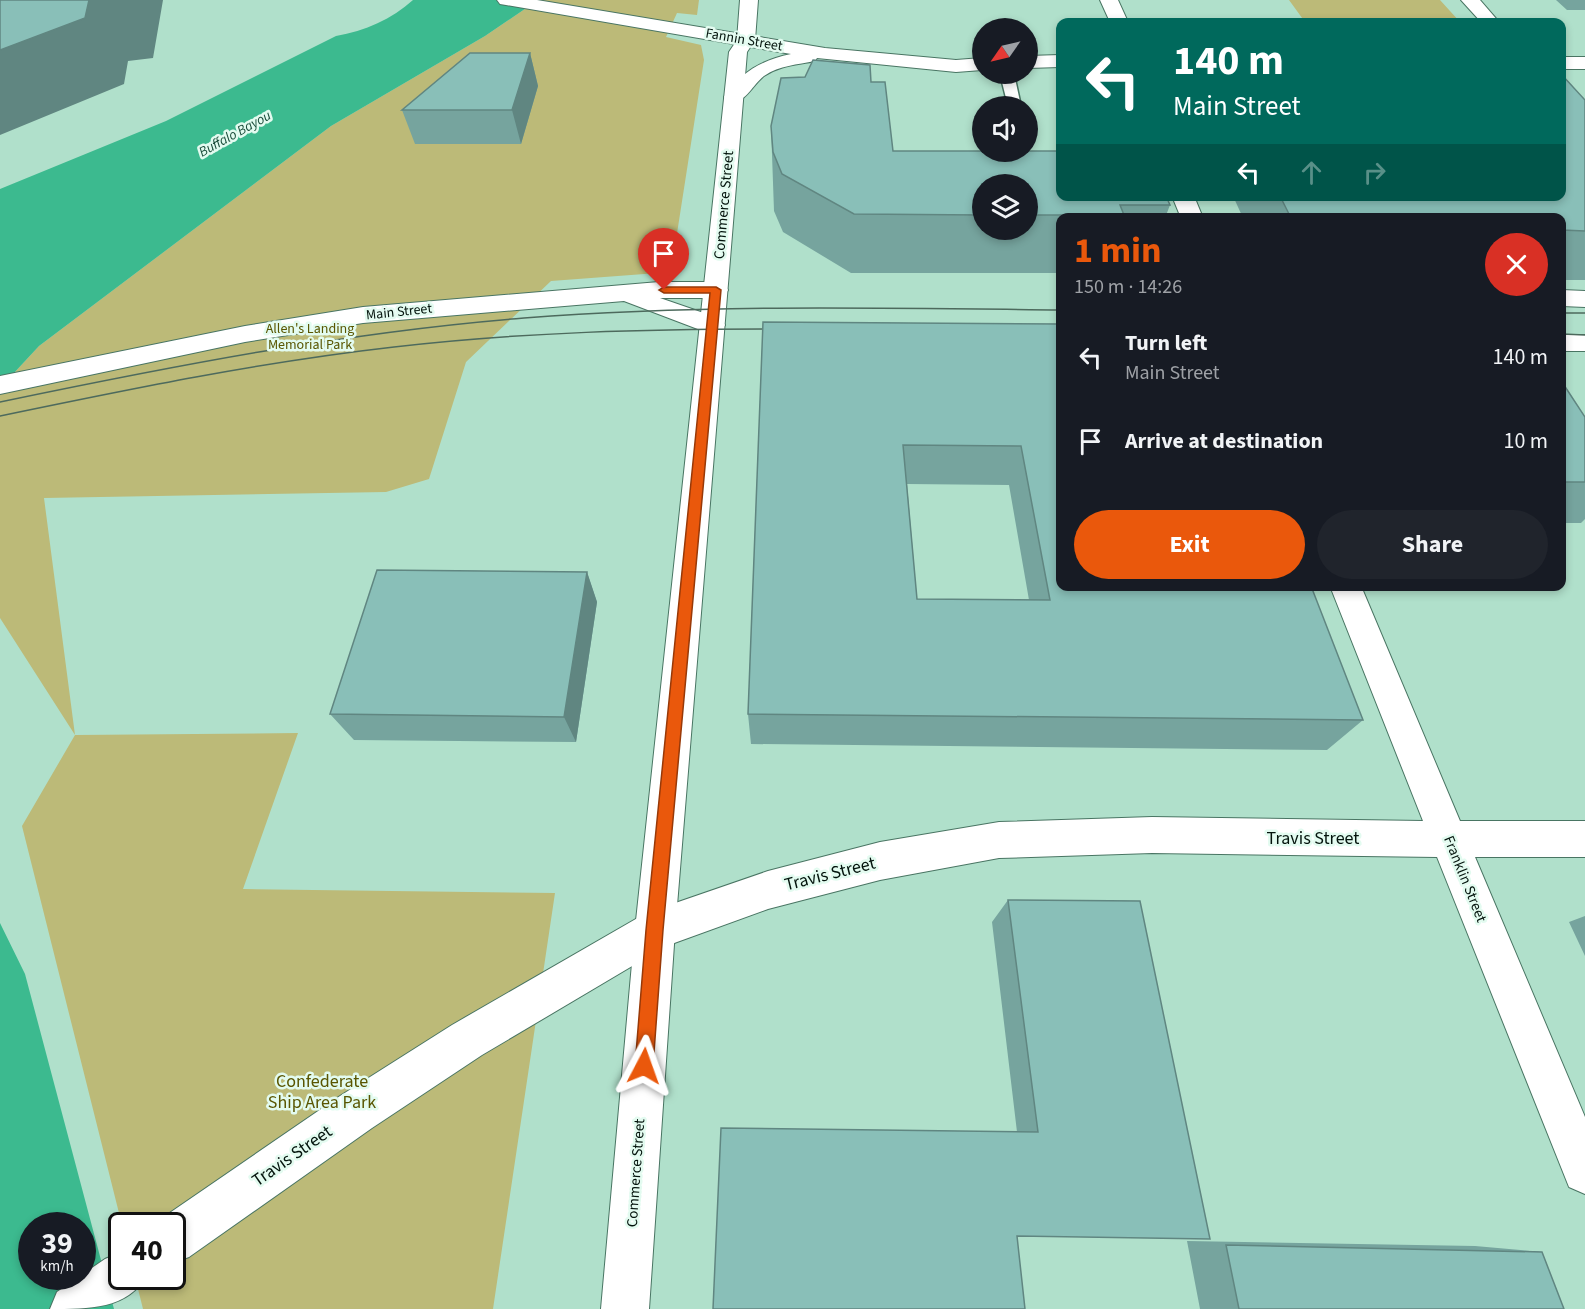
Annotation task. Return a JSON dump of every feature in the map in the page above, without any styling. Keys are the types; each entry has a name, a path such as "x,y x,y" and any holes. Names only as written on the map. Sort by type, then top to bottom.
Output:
{"main road":[{"name":"Fannin Street","path":"506,0 825,54 956,66 972,65"},
{"name":"Commerce Street","path":"625,1309 654,930 738,52 746,40 749,0"},
{"path":"1109,0 1117,18"},
{"path":"1470,0 1487,18"},
{"path":"734,97 747,79 761,68 784,60 825,54"},
{"path":"1038,62 1056,61"},
{"path":"1566,63 1585,63"},
{"name":"Main Street","path":"0,385 245,334 309,323 431,309 659,290 716,290"},
{"name":"Main Street","path":"615,295 712,325"},
{"path":"1566,298 1585,299"},
{"path":"1566,343 1585,343"},
{"name":"Franklin Street","path":"1347,591 1585,1172"},
{"name":"Travis Street","path":"186,1230 356,1112 467,1040 654,930 779,887 880,861 999,840 1152,835 1265,838 1585,839"},
{"path":"74,1309 108,1286"}],"green space":[{"name":"Allen's Landing Memorial Park","path":"538,0 699,0 697,15 677,13 666,37 701,45 704,60 671,272 551,281 466,362 429,479 386,492 44,498 75,735 0,618 0,388 39,346 331,126 485,36"},
{"path":"1289,0 1440,0 1456,18 1302,18"},
{"name":"Confederate Ship Area Park","path":"298,733 243,889 555,893 493,1309 143,1309 138,1290 186,1290 186,1212 119,1212 22,826 75,735"}],"water":[{"name":"Buffalo Bayou","path":"413,0 538,0 485,36 331,126 39,346 0,388 0,189 166,121 336,36 378,23"},
{"path":"0,923 25,974 88,1212 18,1212 18,1290 96,1290 96,1241 114,1309 0,1309"}],"building":[{"path":"0,0 89,0 85,18 0,50"},
{"path":"470,53 530,53 512,110 402,110"},
{"path":"813,60 870,65 871,82 885,82 893,151 972,151 972,162 1038,162 1038,151 1056,151 1056,201 1168,201 1170,205 1120,205 1123,213 1038,215 1038,174 972,174 972,215 854,214 782,174 773,152 771,126 781,78 805,77"},
{"path":"1566,79 1585,100 1585,231 1566,230 1566,213 1288,213 1282,201 1566,201"},
{"path":"763,322 1056,324 1056,591 1313,591 1363,720 748,714","holes":["903,445 1021,446 1050,600 917,599"]},
{"path":"1566,388 1585,417 1585,482 1566,482"},
{"path":"377,570 587,572 564,717 330,714"},
{"path":"1008,900 1140,901 1210,1239 1017,1236 1025,1309 713,1309 721,1128 1038,1132"},
{"path":"1226,1245 1542,1252 1564,1309 1239,1309"}],"tram line":[{"path":"0,402 195,363 326,341 524,318 725,309 1056,310"},
{"path":"1566,313 1585,313"},
{"path":"0,416 245,368 394,347 586,332 779,329"},
{"path":"1566,334 1585,335"}],"route":[{"path":"644,1066 654,930 716,290 664,290"}]}
